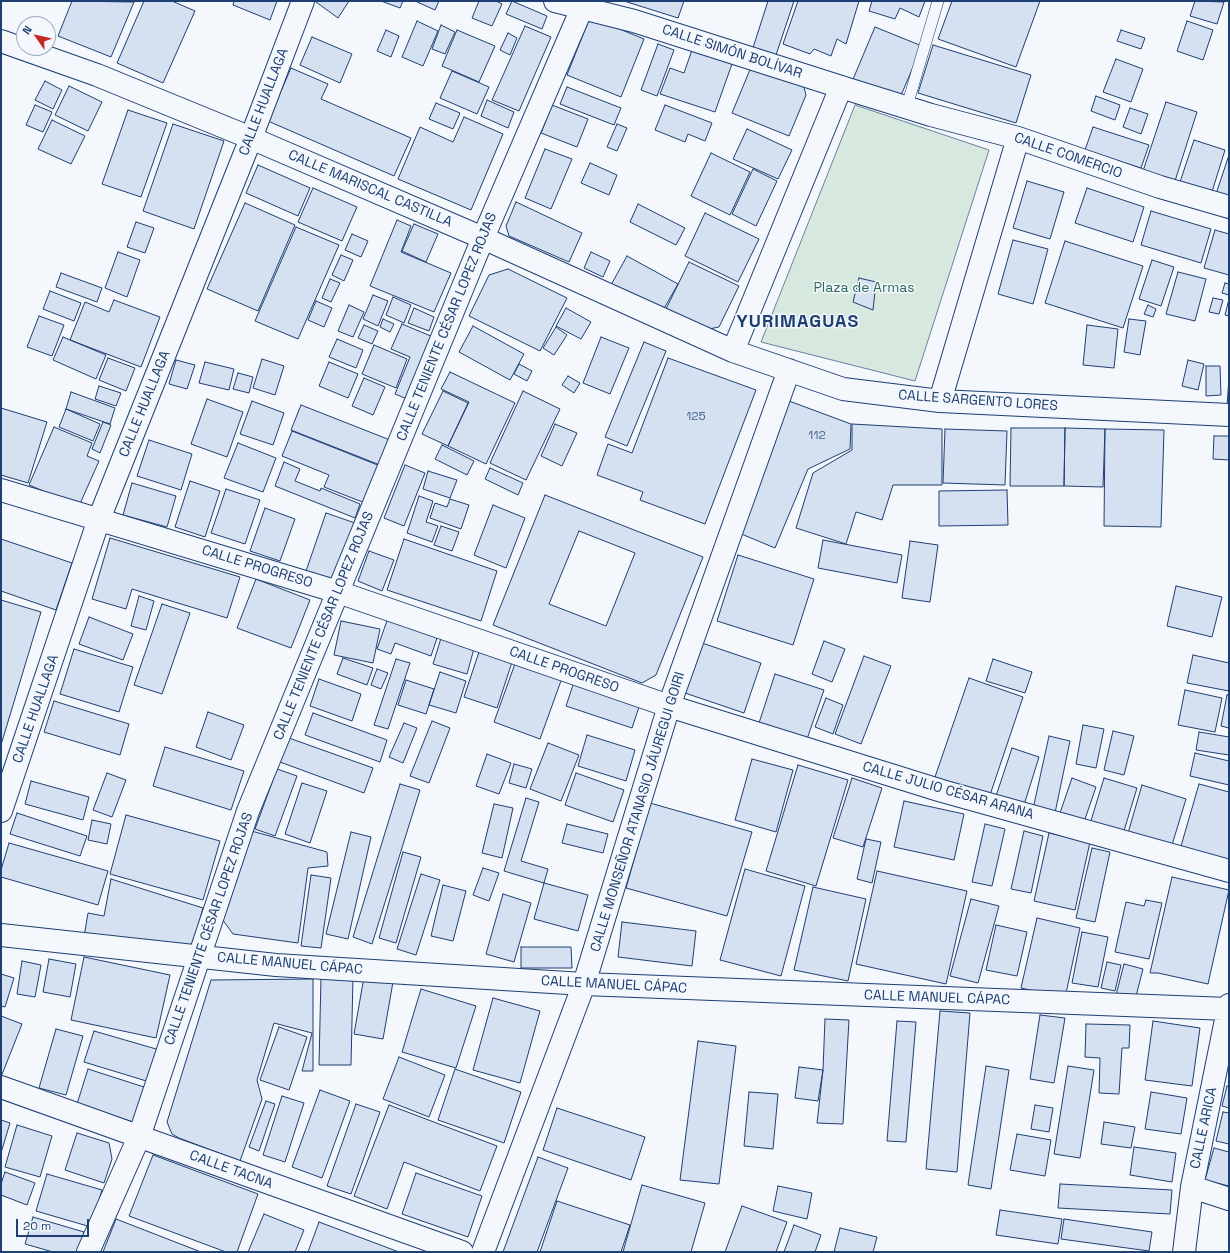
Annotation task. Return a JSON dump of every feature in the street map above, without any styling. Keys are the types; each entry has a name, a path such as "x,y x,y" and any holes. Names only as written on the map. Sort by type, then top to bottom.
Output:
{"street":[{"name":"CALLE HUALLAGA","path":"1,811 99,520 252,138 303,1"},
{"name":"CALLE SIMÓN BOLÍVAR","path":"555,1 582,5 841,87 907,106"},
{"name":"CALLE TENIENTE CÉSAR LOPEZ ROJAS","path":"88,1252 139,1137 248,811 483,238 582,5"},
{"name":"CALLE MARISCAL CASTILLA","path":"1,41 97,75 252,138 483,238 733,351"},
{"path":"733,351 841,87"},
{"name":"CALLE COMERCIO","path":"907,106 931,115 1018,138 1160,187 1229,207"},
{"path":"940,401 1018,138"},
{"name":"CALLE SARGENTO LORES","path":"733,351 843,389 940,401 1229,415"},
{"name":"CALLE MONSEÑOR ATANASIO JÁUREGUI GOIRI","path":"483,1252 584,984 669,706 789,370"},
{"name":"CALLE PROGRESO","path":"1,490 338,592 669,706"},
{"name":"CALLE JULIO CÉSAR ARANA","path":"669,706 942,791 1229,872"},
{"name":"CALLE MANUEL CÁPAC","path":"1,935 276,965 584,984 1228,1007"},
{"name":"CALLE ARICA","path":"1184,1252 1192,1187 1228,1007"},
{"name":"CALLE TACNA","path":"1,1086 139,1137 462,1252"},
{"path":"1192,1187 1229,1199"}],"lane":[{"path":"907,106 938,1"}],"green space":[{"name":"Plaza de Armas","path":"855,105 989,150 915,381 761,342"}],"building":[{"path":"72,1 134,2 111,57 58,36"},
{"path":"144,1 172,1 195,11 163,83 117,63"},
{"path":"234,1 277,1 270,20 233,5"},
{"path":"316,1 349,1 338,18"},
{"path":"381,1 403,1 400,8"},
{"path":"415,1 439,1 435,10"},
{"path":"479,1 496,1 502,4 492,26 472,18"},
{"path":"512,1 547,16 542,29 506,14"},
{"path":"624,1 684,1 678,18"},
{"path":"768,1 794,1 774,61 751,54"},
{"path":"798,1 859,1 846,44 837,39 831,56 814,49 810,54 783,44"},
{"path":"872,1 925,1 919,17 900,8 895,19 869,11"},
{"path":"952,1 1040,1 1016,67 938,39"},
{"path":"1195,1 1224,2 1217,24 1190,16"},
{"path":"590,17 644,39 621,97 567,75"},
{"path":"417,21 438,31 423,66 402,57"},
{"path":"1187,21 1213,30 1203,60 1177,51"},
{"path":"441,25 455,32 445,54 432,49"},
{"path":"525,26 551,37 519,111 492,100"},
{"path":"875,27 922,46 902,93 888,98 851,84"},
{"path":"386,30 399,36 391,57 377,51"},
{"path":"457,30 495,46 479,82 442,66"},
{"path":"1121,30 1145,38 1141,49 1117,41"},
{"path":"508,33 517,38 510,55 500,50"},
{"path":"312,37 352,54 340,83 300,65"},
{"path":"658,44 674,50 657,96 641,90"},
{"path":"933,45 1031,75 1016,123 918,93"},
{"path":"693,47 733,61 715,112 660,94 670,68 684,73"},
{"path":"1116,59 1143,69 1131,102 1103,92"},
{"path":"754,60 802,80 806,95 789,136 732,113"},
{"path":"291,68 328,84 321,99 411,138 394,176 268,121"},
{"path":"452,71 489,87 477,114 440,98"},
{"path":"45,81 62,90 53,109 35,100"},
{"path":"69,86 102,102 88,131 55,115"},
{"path":"567,87 621,108 614,125 560,104"},
{"path":"1096,96 1120,105 1115,120 1091,111"},
{"path":"487,100 514,112 508,128 481,116"},
{"path":"1166,102 1197,112 1175,181 1143,171"},
{"path":"436,103 460,113 453,129 429,119"},
{"path":"35,105 52,112 43,132 26,125"},
{"path":"552,105 588,119 577,147 541,133"},
{"path":"665,105 712,123 705,141 688,134 685,142 655,130"},
{"path":"1130,108 1148,114 1141,134 1123,127"},
{"path":"128,110 167,123 141,197 102,184"},
{"path":"464,117 503,134 471,210 398,179 420,127 453,142"},
{"path":"52,120 85,136 71,164 38,149"},
{"path":"173,124 224,141 194,229 143,211"},
{"path":"617,124 627,128 617,151 607,147"},
{"path":"1093,127 1149,145 1141,168 1085,150"},
{"path":"747,129 792,150 778,179 733,159"},
{"path":"1194,140 1225,150 1211,195 1179,185"},
{"path":"545,149 572,159 551,209 525,198"},
{"path":"711,153 750,172 730,215 691,196"},
{"path":"1229,155 1229,202 1215,197"},
{"path":"590,163 617,175 609,195 581,183"},
{"path":"258,165 310,188 298,216 246,193"},
{"path":"753,169 777,181 756,226 732,214"},
{"path":"1027,181 1064,192 1050,239 1013,228"},
{"path":"313,188 357,207 342,241 298,222"},
{"path":"1087,188 1144,207 1133,242 1075,223"},
{"path":"516,202 582,233 569,262 509,236 506,226"},
{"path":"245,203 295,225 258,311 207,289"},
{"path":"638,204 685,228 676,245 630,222"},
{"path":"1151,211 1211,229 1201,263 1141,245"},
{"path":"705,213 759,239 738,282 685,256"},
{"path":"397,220 411,226 401,252 451,273 434,312 370,286"},
{"path":"136,222 154,228 145,253 127,247"},
{"path":"414,224 438,234 426,262 402,251"},
{"path":"296,227 339,245 298,339 255,321"},
{"path":"1215,230 1229,234 1229,275 1204,268"},
{"path":"352,234 368,241 361,257 345,250"},
{"path":"1013,240 1048,249 1033,304 998,294"},
{"path":"1065,241 1143,266 1123,328 1045,303"},
{"path":"118,252 140,260 127,297 105,288"},
{"path":"591,252 610,261 603,277 584,268"},
{"path":"341,255 353,260 344,281 332,275"},
{"path":"627,256 678,284 662,312 611,285"},
{"path":"1152,260 1174,267 1161,306 1139,299"},
{"path":"689,262 739,286 719,327 699,331 665,311"},
{"path":"508,269 567,298 540,351 469,316 489,275"},
{"path":"1178,272 1206,279 1195,321 1166,314"},
{"path":"61,273 102,288 97,302 56,287"},
{"path":"859,278 876,282 873,310 853,302"},
{"path":"330,279 340,283 331,302 322,298"},
{"path":"1225,283 1229,284 1229,295 1222,293"},
{"path":"50,291 81,303 74,321 43,309"},
{"path":"373,295 388,301 378,326 363,319"},
{"path":"393,297 411,305 404,323 386,315"},
{"path":"1213,298 1223,300 1219,314 1209,312"},
{"path":"114,300 160,317 141,367 70,340 85,302 109,312"},
{"path":"316,301 332,308 324,327 308,320"},
{"path":"1229,303 1229,316 1225,315"},
{"path":"349,305 364,312 353,337 338,331"},
{"path":"1148,305 1156,309 1153,317 1144,314"},
{"path":"414,308 434,317 429,331 408,323"},
{"path":"566,308 591,322 581,339 556,326"},
{"path":"39,316 64,325 52,356 27,347"},
{"path":"383,319 394,324 390,332 380,327"},
{"path":"1129,319 1146,321 1140,355 1124,352"},
{"path":"402,324 438,339 412,401 395,394 410,357 391,349"},
{"path":"364,325 378,331 372,344 358,338"},
{"path":"1087,325 1118,329 1114,368 1083,365"},
{"path":"473,326 524,354 510,380 459,352"},
{"path":"556,327 567,335 554,355 543,348"},
{"path":"63,337 106,355 96,379 53,360"},
{"path":"601,337 629,348 610,394 583,383"},
{"path":"337,339 363,350 356,368 329,357"},
{"path":"644,342 666,351 627,446 605,437"},
{"path":"374,345 407,359 396,388 362,374"},
{"path":"108,358 135,368 126,391 99,380"},
{"path":"668,358 756,390 705,524 640,500 643,492 597,475 608,444 632,453"},
{"path":"262,359 284,366 275,395 253,388"},
{"path":"176,360 195,365 187,389 169,384"},
{"path":"1188,360 1204,364 1198,390 1182,386"},
{"path":"205,362 234,369 229,390 199,383"},
{"path":"329,362 358,374 348,398 319,386"},
{"path":"519,364 532,371 527,381 514,374"},
{"path":"1206,366 1220,366 1221,395 1206,396"},
{"path":"450,372 515,403 486,464 448,446 469,402 441,389"},
{"path":"238,373 253,377 249,393 233,389"},
{"path":"568,376 580,383 574,393 562,385"},
{"path":"1229,377 1229,407 1227,407"},
{"path":"364,378 385,387 373,415 352,406"},
{"path":"99,386 121,393 116,406 95,399"},
{"path":"443,391 468,403 448,446 422,434"},
{"path":"523,391 560,409 526,480 490,463"},
{"path":"71,392 115,408 110,424 66,409"},
{"path":"207,399 243,412 227,457 191,444"},
{"path":"252,401 284,413 273,445 240,434"},
{"path":"789,401 851,424 850,449 808,469 775,548 739,533"},
{"path":"301,405 390,440 380,465 291,430"},
{"path":"1,408 47,422 28,483 1,475"},
{"path":"66,409 100,424 93,441 59,427"},
{"path":"103,422 111,425 100,453 92,449"},
{"path":"555,424 577,433 562,466 541,456"},
{"path":"852,424 942,429 942,485 893,485 882,520 856,512 846,544 796,528 813,473 852,450"},
{"path":"54,427 92,443 87,456 99,461 79,506 29,485"},
{"path":"1011,428 1065,428 1064,486 1010,486"},
{"path":"1065,428 1105,429 1103,487 1064,486"},
{"path":"945,429 1007,431 1005,485 943,483"},
{"path":"1105,429 1164,430 1161,527 1104,526"},
{"path":"292,431 380,466 365,503 324,487 329,475 282,456"},
{"path":"1214,436 1229,436 1229,460 1213,459"},
{"path":"149,440 192,454 181,490 137,476"},
{"path":"238,443 276,458 263,492 224,478"},
{"path":"442,445 474,461 467,475 435,459"},
{"path":"284,462 300,469 295,481 320,491 321,488 360,504 355,518 275,486"},
{"path":"405,465 425,473 404,526 384,518"},
{"path":"490,468 523,483 518,495 485,479"},
{"path":"428,471 457,480 450,498 423,489"},
{"path":"190,481 220,491 205,537 175,527"},
{"path":"132,483 176,496 167,527 123,515"},
{"path":"226,489 260,500 245,544 211,533"},
{"path":"1007,490 1008,525 939,526 939,491"},
{"path":"545,495 703,557 656,675 642,683 493,625","holes":["579,531 635,553 606,626 549,604"]},
{"path":"419,496 433,501 426,522 438,526 432,542 407,533"},
{"path":"450,499 469,505 461,529 430,518 435,503 447,507"},
{"path":"493,505 525,518 506,568 474,555"},
{"path":"265,508 295,519 280,561 250,551"},
{"path":"326,513 355,523 334,584 305,574"},
{"path":"441,526 459,532 452,551 434,545"},
{"path":"110,538 240,577 227,618 132,589 126,609 92,599"},
{"path":"1,539 72,563 56,610 1,591"},
{"path":"404,539 497,571 481,621 387,590"},
{"path":"823,540 902,555 897,583 818,568"},
{"path":"910,541 938,545 930,602 902,598"},
{"path":"369,551 394,560 382,591 358,581"},
{"path":"738,555 814,579 793,645 717,621"},
{"path":"256,579 310,600 291,648 237,628"},
{"path":"1176,586 1222,597 1212,637 1167,626"},
{"path":"139,596 154,601 146,630 131,626"},
{"path":"1,600 41,612 1,745"},
{"path":"162,604 190,613 162,694 134,685"},
{"path":"389,615 439,632 431,656 395,643 391,654 377,649"},
{"path":"89,617 133,634 123,660 79,644"},
{"path":"341,621 380,629 373,663 334,655"},
{"path":"442,635 475,645 467,674 433,664"},
{"path":"824,641 845,649 832,682 812,674"},
{"path":"702,643 761,663 744,713 685,693"},
{"path":"74,649 133,667 119,712 60,694"},
{"path":"480,649 513,659 497,708 464,697"},
{"path":"1193,655 1229,663 1229,691 1187,683"},
{"path":"864,656 891,666 861,744 835,734"},
{"path":"343,658 373,668 367,685 337,674"},
{"path":"396,659 410,663 388,729 374,725"},
{"path":"993,659 1032,672 1025,693 986,681"},
{"path":"516,661 562,678 540,739 494,722"},
{"path":"377,669 388,673 381,689 371,685"},
{"path":"440,672 466,681 456,713 429,705"},
{"path":"775,674 824,690 807,739 759,723"},
{"path":"969,678 1023,697 990,795 935,777"},
{"path":"319,679 361,694 352,721 310,706"},
{"path":"575,679 641,701 632,728 566,706"},
{"path":"406,680 434,689 426,714 398,705"},
{"path":"1185,690 1222,698 1215,732 1178,725"},
{"path":"1227,695 1229,695 1229,728 1221,726"},
{"path":"826,698 843,705 833,734 815,727"},
{"path":"54,701 129,724 120,755 44,732"},
{"path":"208,712 244,725 231,760 196,747"},
{"path":"313,713 387,740 380,762 305,735"},
{"path":"432,721 450,728 429,783 410,776"},
{"path":"404,723 417,728 403,763 389,757"},
{"path":"1083,725 1104,729 1096,768 1076,764"},
{"path":"1113,731 1134,736 1124,775 1104,770"},
{"path":"1199,732 1229,737 1229,755 1196,750"},
{"path":"587,735 635,750 626,781 578,766"},
{"path":"1049,736 1070,741 1055,813 1033,809"},
{"path":"289,738 373,768 364,793 280,762"},
{"path":"548,743 579,755 561,801 530,789"},
{"path":"165,747 244,771 231,810 153,786"},
{"path":"1012,748 1039,757 1024,805 996,796"},
{"path":"1195,753 1229,761 1229,785 1190,776"},
{"path":"487,754 511,763 499,794 476,786"},
{"path":"752,759 793,770 776,832 735,820"},
{"path":"514,764 532,769 526,788 509,783"},
{"path":"798,765 848,780 816,886 766,871"},
{"path":"277,769 297,776 275,836 255,829"},
{"path":"107,773 126,780 112,817 93,810"},
{"path":"576,773 624,790 613,822 565,805"},
{"path":"852,778 882,788 863,847 833,838"},
{"path":"1072,778 1096,787 1084,822 1060,813"},
{"path":"1104,778 1137,788 1123,834 1090,824"},
{"path":"31,781 89,797 83,820 25,804"},
{"path":"302,783 327,791 310,843 285,834"},
{"path":"400,784 420,790 372,944 353,937"},
{"path":"1199,784 1229,792 1229,867 1179,853"},
{"path":"1142,785 1186,799 1172,845 1128,833"},
{"path":"526,798 539,802 521,861 548,869 544,883 504,871"},
{"path":"904,801 964,814 954,860 894,847"},
{"path":"650,803 752,832 727,916 626,888"},
{"path":"494,804 513,808 502,858 482,853"},
{"path":"17,813 87,836 80,856 10,834"},
{"path":"126,815 220,841 203,900 110,874"},
{"path":"92,820 111,824 107,844 88,840"},
{"path":"567,824 608,834 603,853 562,843"},
{"path":"985,824 1005,829 992,886 972,882"},
{"path":"248,830 327,852 328,866 308,868 298,943 233,934 222,919"},
{"path":"1024,831 1043,836 1031,893 1011,889"},
{"path":"351,832 371,837 348,939 326,934"},
{"path":"1049,833 1090,842 1075,910 1034,901"},
{"path":"866,839 881,842 872,883 857,879"},
{"path":"9,843 108,871 98,905 1,877 1,870"},
{"path":"1092,848 1110,852 1095,922 1076,918"},
{"path":"403,852 421,857 396,943 379,938"},
{"path":"483,868 499,873 489,901 473,895"},
{"path":"745,869 805,886 781,976 720,960"},
{"path":"877,871 967,891 946,984 856,964"},
{"path":"421,874 440,880 416,955 397,949"},
{"path":"311,875 331,878 321,948 301,946"},
{"path":"1172,877 1229,890 1208,984 1158,973 1150,973"},
{"path":"111,879 203,908 193,944 180,950 84,937 88,913 104,916"},
{"path":"544,883 588,895 578,931 534,919"},
{"path":"443,885 466,891 453,941 431,936"},
{"path":"813,887 866,899 848,981 794,970"},
{"path":"503,894 531,903 514,962 486,954"},
{"path":"971,899 999,906 978,983 950,976"},
{"path":"1146,900 1162,903 1149,959 1115,952 1126,902 1144,906"},
{"path":"1037,918 1080,928 1065,998 1021,988"},
{"path":"622,922 696,931 692,966 618,957"},
{"path":"996,925 1027,932 1017,976 986,970"},
{"path":"1082,932 1108,937 1098,987 1072,983"},
{"path":"521,947 571,947 572,968 521,968"},
{"path":"84,957 170,975 156,1038 71,1020"},
{"path":"49,959 76,964 70,997 43,992"},
{"path":"22,961 41,965 35,997 17,994"},
{"path":"1107,962 1121,965 1115,991 1101,988"},
{"path":"1124,964 1143,969 1135,1000 1116,995"},
{"path":"1,974 14,978 5,1007 1,1006"},
{"path":"321,977 353,977 351,1065 319,1065"},
{"path":"364,977 393,982 383,1039 354,1034"},
{"path":"313,979 313,1071 302,1071 312,1033 274,1023 257,1080 262,1099 240,1161 172,1134 167,1122 211,980"},
{"path":"421,989 476,1006 456,1068 402,1052"},
{"path":"493,998 540,1011 520,1083 473,1070"},
{"path":"940,1011 970,1013 957,1172 926,1169"},
{"path":"1040,1015 1065,1018 1054,1083 1030,1079"},
{"path":"1,1016 22,1024 1,1077"},
{"path":"825,1019 849,1020 843,1124 817,1123 823,1070"},
{"path":"897,1021 916,1022 906,1142 887,1141"},
{"path":"1153,1021 1200,1028 1192,1086 1145,1080"},
{"path":"1086,1024 1130,1025 1129,1048 1122,1048 1119,1094 1099,1093 1100,1058 1085,1057"},
{"path":"279,1027 307,1037 289,1090 260,1080"},
{"path":"56,1029 83,1036 66,1095 39,1088"},
{"path":"94,1031 163,1051 153,1083 84,1062"},
{"path":"698,1041 736,1046 719,1184 680,1180"},
{"path":"399,1057 445,1075 429,1117 383,1099"},
{"path":"986,1066 1009,1070 991,1189 968,1185"},
{"path":"1068,1066 1094,1070 1080,1158 1054,1154"},
{"path":"799,1067 823,1070 818,1101 795,1098"},
{"path":"88,1069 144,1087 133,1122 77,1104"},
{"path":"455,1069 521,1092 504,1143 438,1120"},
{"path":"1227,1086 1229,1087 1229,1108 1222,1106"},
{"path":"320,1090 350,1101 322,1178 292,1167"},
{"path":"749,1092 778,1094 773,1149 744,1146"},
{"path":"1151,1092 1187,1098 1181,1134 1145,1129"},
{"path":"282,1096 304,1103 285,1162 263,1155"},
{"path":"266,1101 275,1104 259,1151 249,1147"},
{"path":"356,1104 380,1112 351,1194 327,1186"},
{"path":"389,1105 497,1146 480,1191 404,1162 387,1209 354,1196"},
{"path":"1035,1105 1053,1108 1049,1132 1031,1129"},
{"path":"557,1108 645,1137 631,1180 543,1150"},
{"path":"1223,1112 1229,1113 1229,1144 1216,1141"},
{"path":"1,1120 10,1123 1,1153"},
{"path":"1104,1122 1135,1127 1131,1148 1101,1144"},
{"path":"17,1125 52,1136 40,1177 5,1167"},
{"path":"77,1133 109,1143 112,1159 104,1183 65,1170"},
{"path":"1017,1134 1051,1140 1045,1176 1010,1170"},
{"path":"1134,1147 1176,1153 1172,1182 1130,1175"},
{"path":"1214,1148 1229,1152 1229,1186 1205,1180"},
{"path":"153,1155 258,1194 237,1252 226,1252 129,1216"},
{"path":"538,1157 568,1168 537,1252 503,1252"},
{"path":"5,1172 35,1183 27,1205 1,1195 1,1184"},
{"path":"416,1173 482,1196 468,1237 402,1214"},
{"path":"47,1174 102,1190 91,1227 36,1211"},
{"path":"1060,1184 1172,1190 1170,1214 1058,1208"},
{"path":"642,1185 705,1203 691,1252 623,1252"},
{"path":"778,1186 812,1193 807,1219 773,1211"},
{"path":"557,1201 630,1225 621,1252 540,1252"},
{"path":"742,1206 787,1222 776,1252 725,1252"},
{"path":"1000,1210 1062,1219 1058,1244 996,1235"},
{"path":"264,1214 304,1230 295,1252 248,1252"},
{"path":"33,1217 84,1232 78,1252 53,1252 25,1244"},
{"path":"116,1219 201,1252 103,1252"},
{"path":"1064,1219 1152,1232 1149,1251 1061,1239"},
{"path":"319,1222 399,1252 308,1252"},
{"path":"794,1225 821,1235 815,1252 784,1252"},
{"path":"840,1228 877,1237 873,1252 834,1252"}],"district":[{"name":"YURIMAGUAS","path":"798,322"}]}
